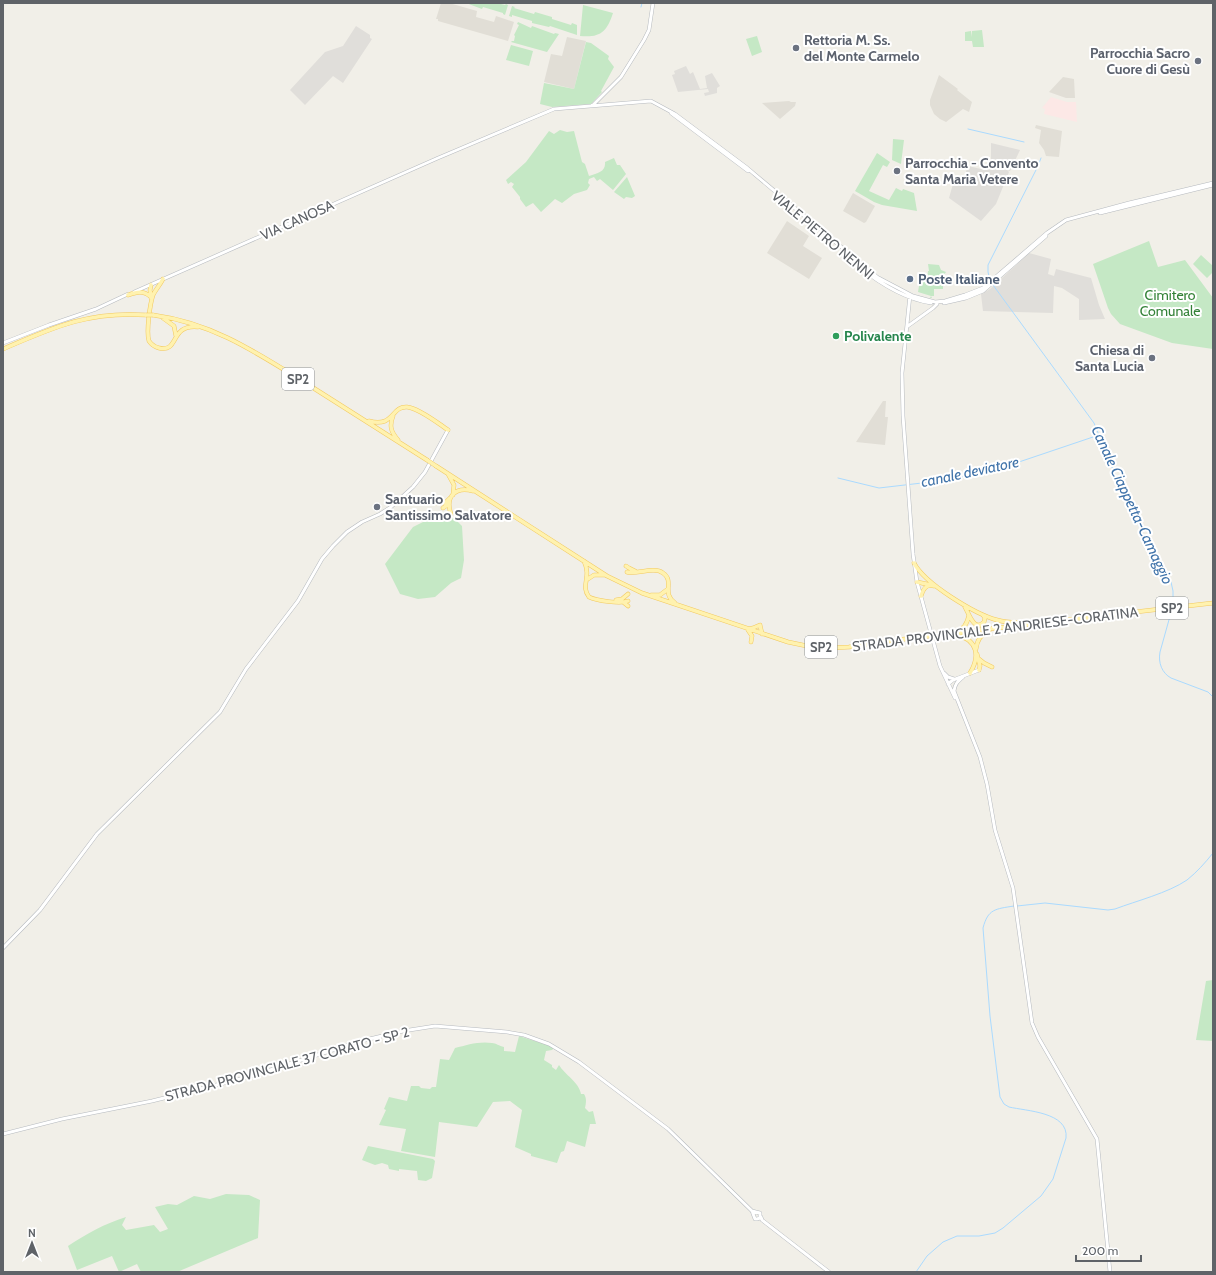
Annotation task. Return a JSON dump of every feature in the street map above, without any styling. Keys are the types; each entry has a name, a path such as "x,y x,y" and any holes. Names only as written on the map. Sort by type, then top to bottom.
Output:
{"main road":[{"path":"592,106 621,77 644,40 649,30 653,3"},
{"name":"VIA CANOSA","path":"3,343 96,309 554,109 650,101"},
{"name":"VIALE PIETRO NENNI","path":"650,101 668,111 741,166 874,279 890,288 910,296"},
{"path":"910,296 927,303 936,304 952,302 976,294 994,281 1047,232 1066,220 1213,184"},
{"path":"151,299 164,279"},
{"path":"910,296 928,301 941,302 975,292 990,284"},
{"path":"152,285 154,288 154,293"},
{"path":"152,285 150,290 151,299 148,332 149,339 154,346 167,348 171,346 176,337 184,328 193,326 204,327"},
{"path":"128,294 143,292 151,299"},
{"path":"910,296 902,373 903,416 914,563 917,582 941,670 961,711"},
{"path":"908,326 934,308 936,304"},
{"name":"STRADA PROVINCIALE 2 ANDRIESE-CORATINA","path":"3,349 52,328 99,316 124,314 160,316 204,327 245,346 401,443 607,576 648,595 746,629 797,644 824,647 850,647 937,635 1000,629 1213,603"},
{"path":"160,316 174,326 176,337"},
{"path":"3,948 40,910 97,834 220,712 246,669 298,601 322,558 340,538 354,527 391,507 413,487 425,472 448,430 410,408 402,408 386,421 380,423 364,420"},
{"path":"394,414 391,422 391,429 401,443"},
{"path":"448,473 454,485 452,496"},
{"path":"447,503 452,496 463,489 476,491"},
{"path":"435,503 447,503"},
{"path":"447,503 451,514"},
{"path":"583,560 587,568 585,589 589,597 598,600 622,601 628,606"},
{"path":"914,563 920,573 933,586 983,614 997,620 1008,622 1042,624"},
{"path":"626,566 633,572"},
{"path":"627,578 633,572 656,570 662,572 669,580 668,589 670,598 679,606"},
{"path":"587,580 594,575 607,576"},
{"path":"917,582 926,579"},
{"path":"917,582 933,586"},
{"path":"921,596 924,588 933,586"},
{"path":"648,595 660,595 668,589"},
{"path":"622,601 628,594"},
{"path":"962,603 976,625 982,624 984,620 983,614"},
{"path":"952,634 967,624 969,615"},
{"path":"760,625 762,634 751,642 752,636 746,629 760,625"},
{"path":"948,684 979,670 976,652 977,642 980,636 986,632 1000,629"},
{"path":"952,634 964,636 970,640 976,652"},
{"path":"977,660 992,667"},
{"path":"970,673 977,660"},
{"path":"941,670 948,677 958,680"},
{"path":"958,680 954,691 980,757 995,830 1010,877 1016,906 1032,1023 1035,1032 1097,1139 1110,1272"},
{"name":"STRADA PROVINCIALE 37 CORATO - SP 2","path":"3,1134 62,1119 152,1101 248,1077 360,1041 403,1031 435,1026 507,1032 533,1038 557,1048 626,1097 668,1129 754,1213"},
{"path":"761,1219 755,1219 754,1213 760,1214 761,1219 829,1272"}],"shaded area":[{"path":"441,3 449,3 477,11 476,17 494,22 496,16 514,22 508,41 438,21 438,19 436,19"},
{"path":"356,26 370,35 370,38 372,39 343,83 333,76 305,105 290,90 325,52 343,46"},
{"path":"567,37 586,41 574,89 544,82 551,54 562,56"},
{"path":"686,66 690,74 693,72 700,89 707,88 705,76 712,73 720,86 717,88 717,93 705,96 704,93 709,92 708,89 678,92 672,75 675,74 674,71"},
{"path":"939,75 972,102 969,112 963,109 946,122 934,114 930,105 930,100"},
{"path":"1063,77 1074,79 1075,98 1066,98 1049,92"},
{"path":"1051,97 1067,102 1076,102 1077,122 1044,114 1045,109 1042,108"},
{"path":"789,101 796,102 795,106 780,119 762,103"},
{"path":"1036,125 1062,131 1059,157 1046,156 1039,143 1041,130 1035,128"},
{"path":"991,143 1020,150 1010,171 1007,170 1009,172 996,204 981,221 949,198 955,177 963,180 968,166 981,169 982,165 999,168 991,166"},
{"path":"853,193 875,206 864,223 843,211"},
{"path":"787,221 809,236 803,246 822,258 809,279 767,253"},
{"path":"1029,253 1051,259 1048,274 1054,276 1056,269 1091,278 1105,319 1079,320 1079,299 1062,288 1054,286 1053,313 983,311 981,294 990,289"},
{"path":"883,401 886,401 885,417 888,417 885,445 856,442"}],"green space":[{"path":"466,3 497,3 508,5 505,15 503,13 483,7 482,9"},
{"path":"583,5 613,13 608,25 598,35 580,36"},
{"path":"512,6 534,14 535,12 552,17 552,19 571,25 572,23 577,25 577,35 550,26 532,23 532,21 512,15 512,17 509,16"},
{"path":"518,22 531,28 532,26 554,34 559,34 547,52 511,42 514,41 514,35 519,25 517,24"},
{"path":"982,30 984,47 973,47 972,41 965,41 965,32 971,31 972,37 972,31"},
{"path":"757,36 762,52 752,56 746,39"},
{"path":"586,42 591,43 609,56 608,59 614,67 601,91 602,92 591,104 552,107 540,104 544,83 574,89"},
{"path":"511,45 533,51 529,66 506,60"},
{"path":"560,130 567,132 574,131 582,162 585,164 589,176 601,172 604,168 605,162 614,158 617,165 620,165 626,174 613,190 600,179 597,181 594,177 589,179 588,183 590,185 587,190 574,194 562,203 555,199 541,212 533,203 526,207 512,187 514,184 511,182 508,184 506,180 526,162 549,131 554,134"},
{"path":"893,139 904,140 901,164 892,160"},
{"path":"877,153 890,162 887,167 883,165 869,191 889,200 896,188 902,191 903,189 914,193 917,211 882,205 855,191"},
{"path":"627,177 635,196 632,198 626,197 624,199 614,192"},
{"name":"Cimitero Comunale","path":"1149,241 1158,267 1185,260 1213,298 1213,349 1172,343 1120,324 1111,314 1093,264"},
{"path":"1201,255 1213,266 1213,272 1207,278 1193,264"},
{"path":"928,264 939,265 941,270 946,272 943,276 943,289 934,289 934,296 918,292 920,280 927,281 929,271"},
{"path":"443,512 455,519 462,526 464,560 461,578 451,583 435,597 418,599 400,594 385,564 413,527"},
{"path":"1213,980 1213,1041 1196,1040 1206,981"},
{"path":"519,1036 541,1043 542,1042 554,1048 546,1051 544,1060 552,1065 552,1067 556,1070 559,1065 575,1082 581,1094 584,1094 586,1099 585,1108 589,1112 593,1111 596,1124 590,1124 585,1147 567,1141 564,1151 561,1152 557,1163 531,1156 531,1154 515,1147 522,1110 510,1101 493,1102 477,1127 439,1122 435,1157 401,1151 406,1129 379,1125 386,1110 384,1109 389,1097 407,1101 411,1086 419,1086 421,1088 430,1089 432,1087 436,1087 440,1059 449,1060 455,1048 473,1044 495,1043 504,1047 504,1051 515,1052"},
{"path":"368,1146 433,1159 435,1161 432,1178 426,1181 418,1180 417,1171 399,1169 399,1171 389,1169 388,1165 382,1163 375,1165 362,1160"},
{"path":"226,1194 249,1195 260,1200 258,1238 177,1272 141,1272 137,1264 119,1272 112,1256 77,1270 68,1246 96,1229 126,1217 122,1225 126,1230 154,1225 160,1232 168,1229 155,1207 168,1204 177,1205 194,1196 210,1199"}],"waterway":[{"path":"641,7 642,3"},
{"name":"Canale Ciappetta-Camaggio","path":"968,129 1024,142"},
{"name":"Canale Ciappetta-Camaggio","path":"990,280 988,265 1041,158"},
{"name":"Canale Ciappetta-Camaggio","path":"993,285 1094,423 1114,472 1147,543 1171,582 1173,591 1173,606"},
{"name":"canale deviatore","path":"838,478 879,488 939,481 967,476 1013,464 1099,435"},
{"name":"Canale Ciappetta-Camaggio","path":"1172,609 1160,652 1161,667 1171,678 1208,692 1213,697"},
{"name":"Canale Ciappetta-Camaggio","path":"1017,906 1045,903 1108,910 1115,909 1179,885 1194,874 1213,853"},
{"name":"Canale Ciappetta-Camaggio","path":"916,1272 927,1256 943,1242 957,1236 979,1236 995,1233 1041,1196 1053,1179 1066,1138 1065,1129 1061,1123 1054,1118 1045,1114 1009,1107 1004,1104 1000,1097 990,1016 983,928 990,913 997,909 1014,906"}],"place":[{"name":"Rettoria M. Ss. del Monte Carmelo","path":"796,48"},
{"name":"Parrocchia Sacro Cuore di Gesù","path":"1198,61"},
{"name":"Parrocchia - Convento Santa Maria Vetere","path":"897,171"},
{"name":"Poste Italiane","path":"910,279"},
{"name":"Polivalente","path":"836,336"},
{"name":"Chiesa di Santa Lucia","path":"1152,358"},
{"name":"Santuario Santissimo Salvatore","path":"377,507"}]}
